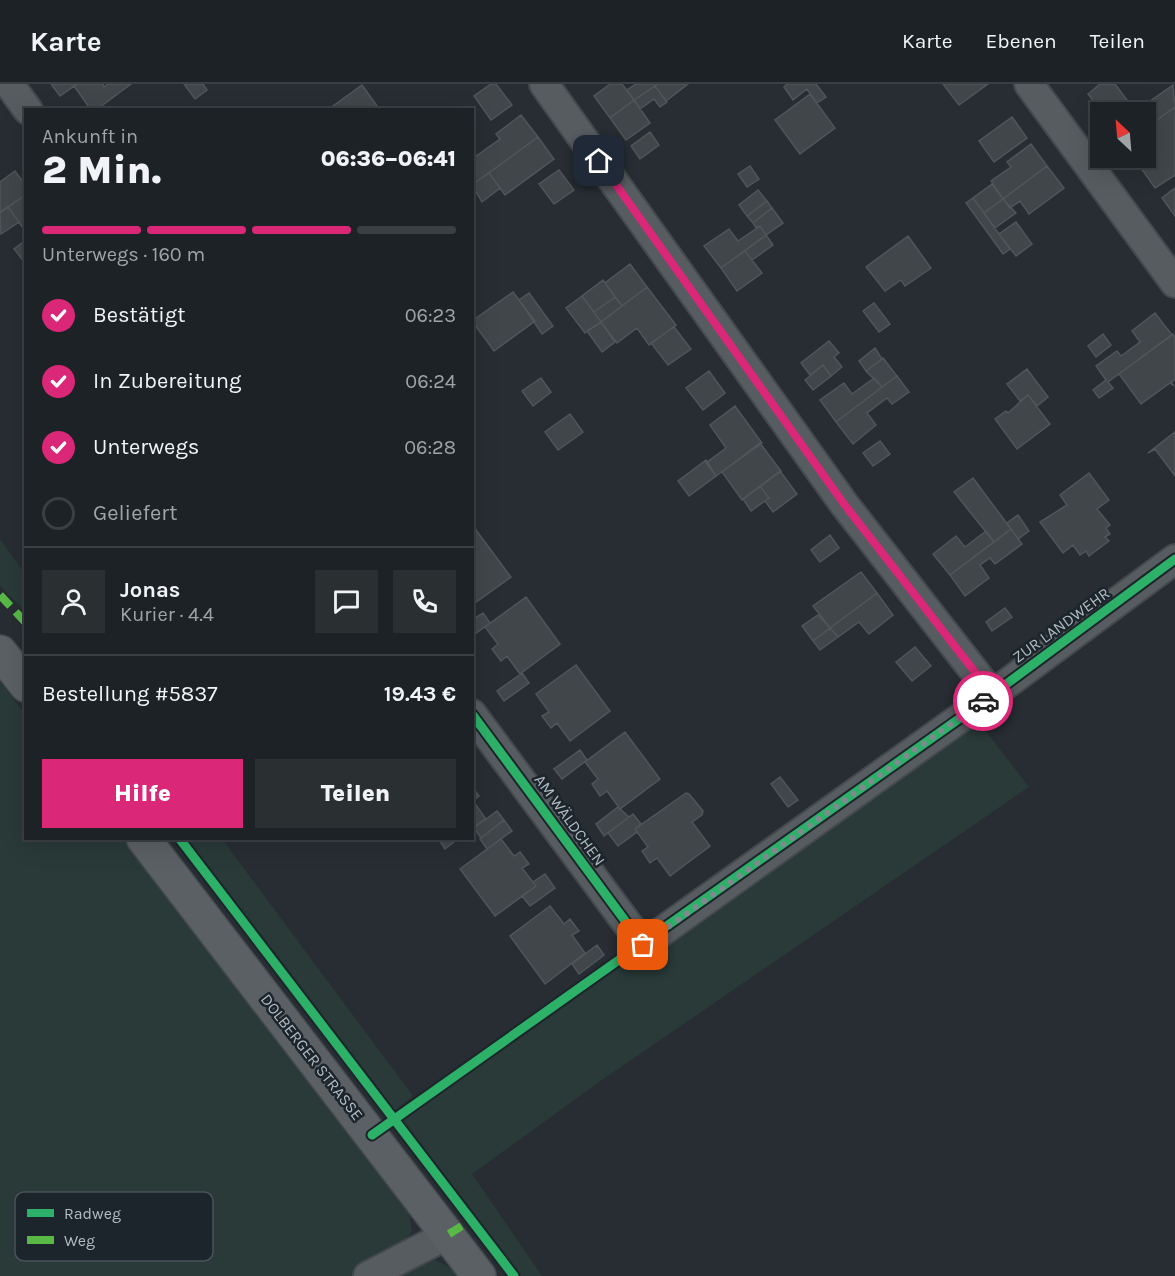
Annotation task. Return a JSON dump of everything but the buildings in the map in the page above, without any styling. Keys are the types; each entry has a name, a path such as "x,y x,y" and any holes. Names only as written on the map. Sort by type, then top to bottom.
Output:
{"main road":[{"path":"0,652 24,682"},
{"name":"DOLBERGER STRASSE","path":"145,840 479,1276"}],"street":[{"path":"9,84 27,108"},
{"path":"544,84 844,504 992,694"},
{"path":"1029,84 1175,284"},
{"name":"ZUR LANDWEHR","path":"643,945 1175,559"},
{"name":"AM WÄLDCHEN","path":"474,717 643,945"},
{"path":"368,1276 449,1234"}],"shaded area":[{"path":"0,539 24,573 24,610 0,586"},
{"path":"0,682 24,713 24,840 123,840 408,1207 412,1231 399,1250 351,1276 0,1276"},
{"path":"975,717 1029,787 602,1080 472,1174 542,1276 518,1276 401,1119"},
{"path":"186,840 223,840 413,1096 394,1111"},
{"path":"433,1259 453,1269 458,1276 399,1276 396,1271 415,1261"}],"marked path":[{"path":"0,595 24,621"},
{"path":"449,1234 473,1219"}],"cycle path":[{"path":"372,1135 970,711 1175,559"},
{"path":"474,717 643,945"},
{"path":"181,840 514,1276"}],"way so far":[{"path":"643,945 983,701"}],"route":[{"path":"599,161 844,504 992,694 983,701"}]}
